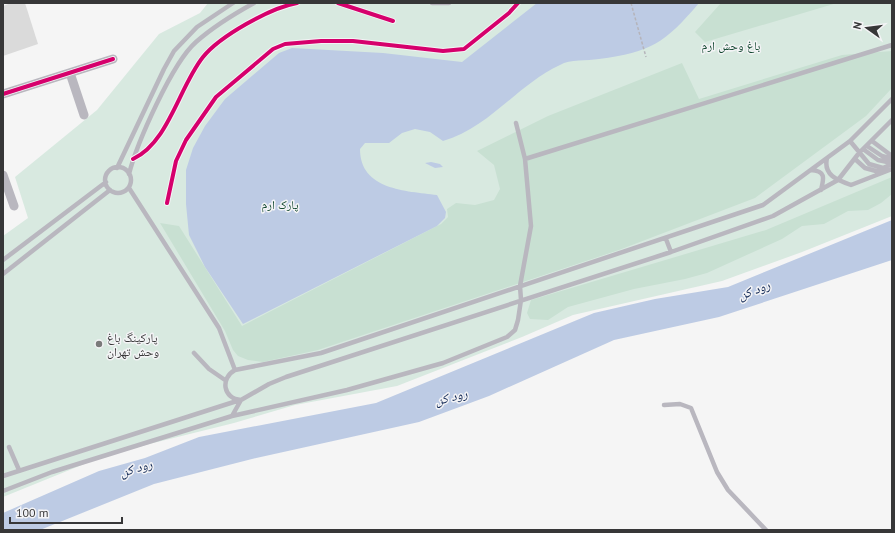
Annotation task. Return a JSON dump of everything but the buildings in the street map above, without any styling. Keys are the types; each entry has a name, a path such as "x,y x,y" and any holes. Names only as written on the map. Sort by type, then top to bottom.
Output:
{"street":[{"path":"3,94 113,59"},
{"path":"70,73 84,115"},
{"path":"3,175 14,206"}],"lane":[{"path":"129,174 137,149 179,63 196,42 234,14 254,3"},
{"path":"432,3 449,3"},
{"path":"117,168 124,169 129,174 131,181 129,188 121,193 110,190 106,182 107,174 117,168 174,51 192,31 230,4 234,14"},
{"path":"525,159 892,45"},
{"path":"241,400 232,398 226,390 225,380 227,376 235,370 321,353 666,239 763,205 850,141 892,99"},
{"path":"3,476 241,400 268,384 286,377 671,252 773,216 838,180 859,153 892,120"},
{"path":"3,491 52,472 232,416 347,390 444,363 507,337 515,330 521,300 520,286 531,226 525,159 516,123"},
{"path":"850,141 869,164 884,170"},
{"path":"872,141 892,156"},
{"path":"865,148 892,159"},
{"path":"865,148 878,160 892,164"},
{"path":"827,158 825,165 827,172 838,180 851,185 884,170 892,164"},
{"path":"855,159 865,168 876,171 892,169"},
{"path":"811,170 820,171 823,174 824,177 821,190"},
{"path":"3,260 106,182"},
{"path":"129,188 218,328 235,370"},
{"path":"3,274 110,190"},
{"path":"666,239 671,252"},
{"path":"194,353 209,369 225,380"},
{"path":"232,416 241,400"},
{"path":"664,405 680,404 691,408 721,478 728,490 766,530"},
{"path":"9,447 19,470"}],"path":[{"path":"631,3 646,58"}],"green space":[{"name":"پارک ارم","path":"208,3 892,3 892,216 802,252 722,281 573,315 522,337 397,386 295,405 234,423 109,454 3,497 3,236 28,218 15,177 97,110 159,34 200,13"},
{"path":"721,3 837,3 705,42 695,32"},
{"path":"892,51 892,88 866,116 755,198 619,250 318,350 263,362 248,360 238,356 233,350 225,331 160,223 179,226 242,326 441,224 448,217 447,209 456,203 475,205 494,200 500,189 494,165 477,151 548,116 682,63 699,99 842,55"},
{"path":"892,177 892,194 881,203 868,210 848,211 824,224 802,226 782,239 707,273 634,289 568,307 548,320 530,319 527,313 531,300 766,230"}],"water":[{"path":"537,3 699,3 676,28 656,43 645,49 632,53 594,60 564,63 530,83 489,117 459,135 443,141 430,132 415,129 402,133 389,143 365,143 360,149 362,163 368,173 376,181 387,186 412,192 437,195 446,212 445,218 437,226 243,324 205,267 189,235 186,204 186,170 193,148 205,126 225,99 279,53 292,48 383,53 462,62"},
{"path":"431,162 440,164 443,167 435,168 425,163"},
{"name":"رود کن","path":"892,220 892,260 719,317 614,340 489,396 419,422 252,459 154,484 40,530 3,530 3,513 99,471 145,458 199,437 376,403 594,313 655,299 728,287"}],"cycle path":[{"path":"133,159 145,151 156,140 165,127 195,69 203,57 211,49 221,40 246,24 273,11 297,3"},
{"path":"338,3 393,21"},
{"path":"167,203 176,161 186,140 216,97 273,49 285,44 321,41 353,41 443,51 464,49 509,13 518,3"},
{"path":"3,94 113,59"}],"place":[{"name":"پارکینگ باغ وحش تهران","path":"99,344"}],"park label":[{"name":"باغ وحش ارم","path":"731,45"}]}
